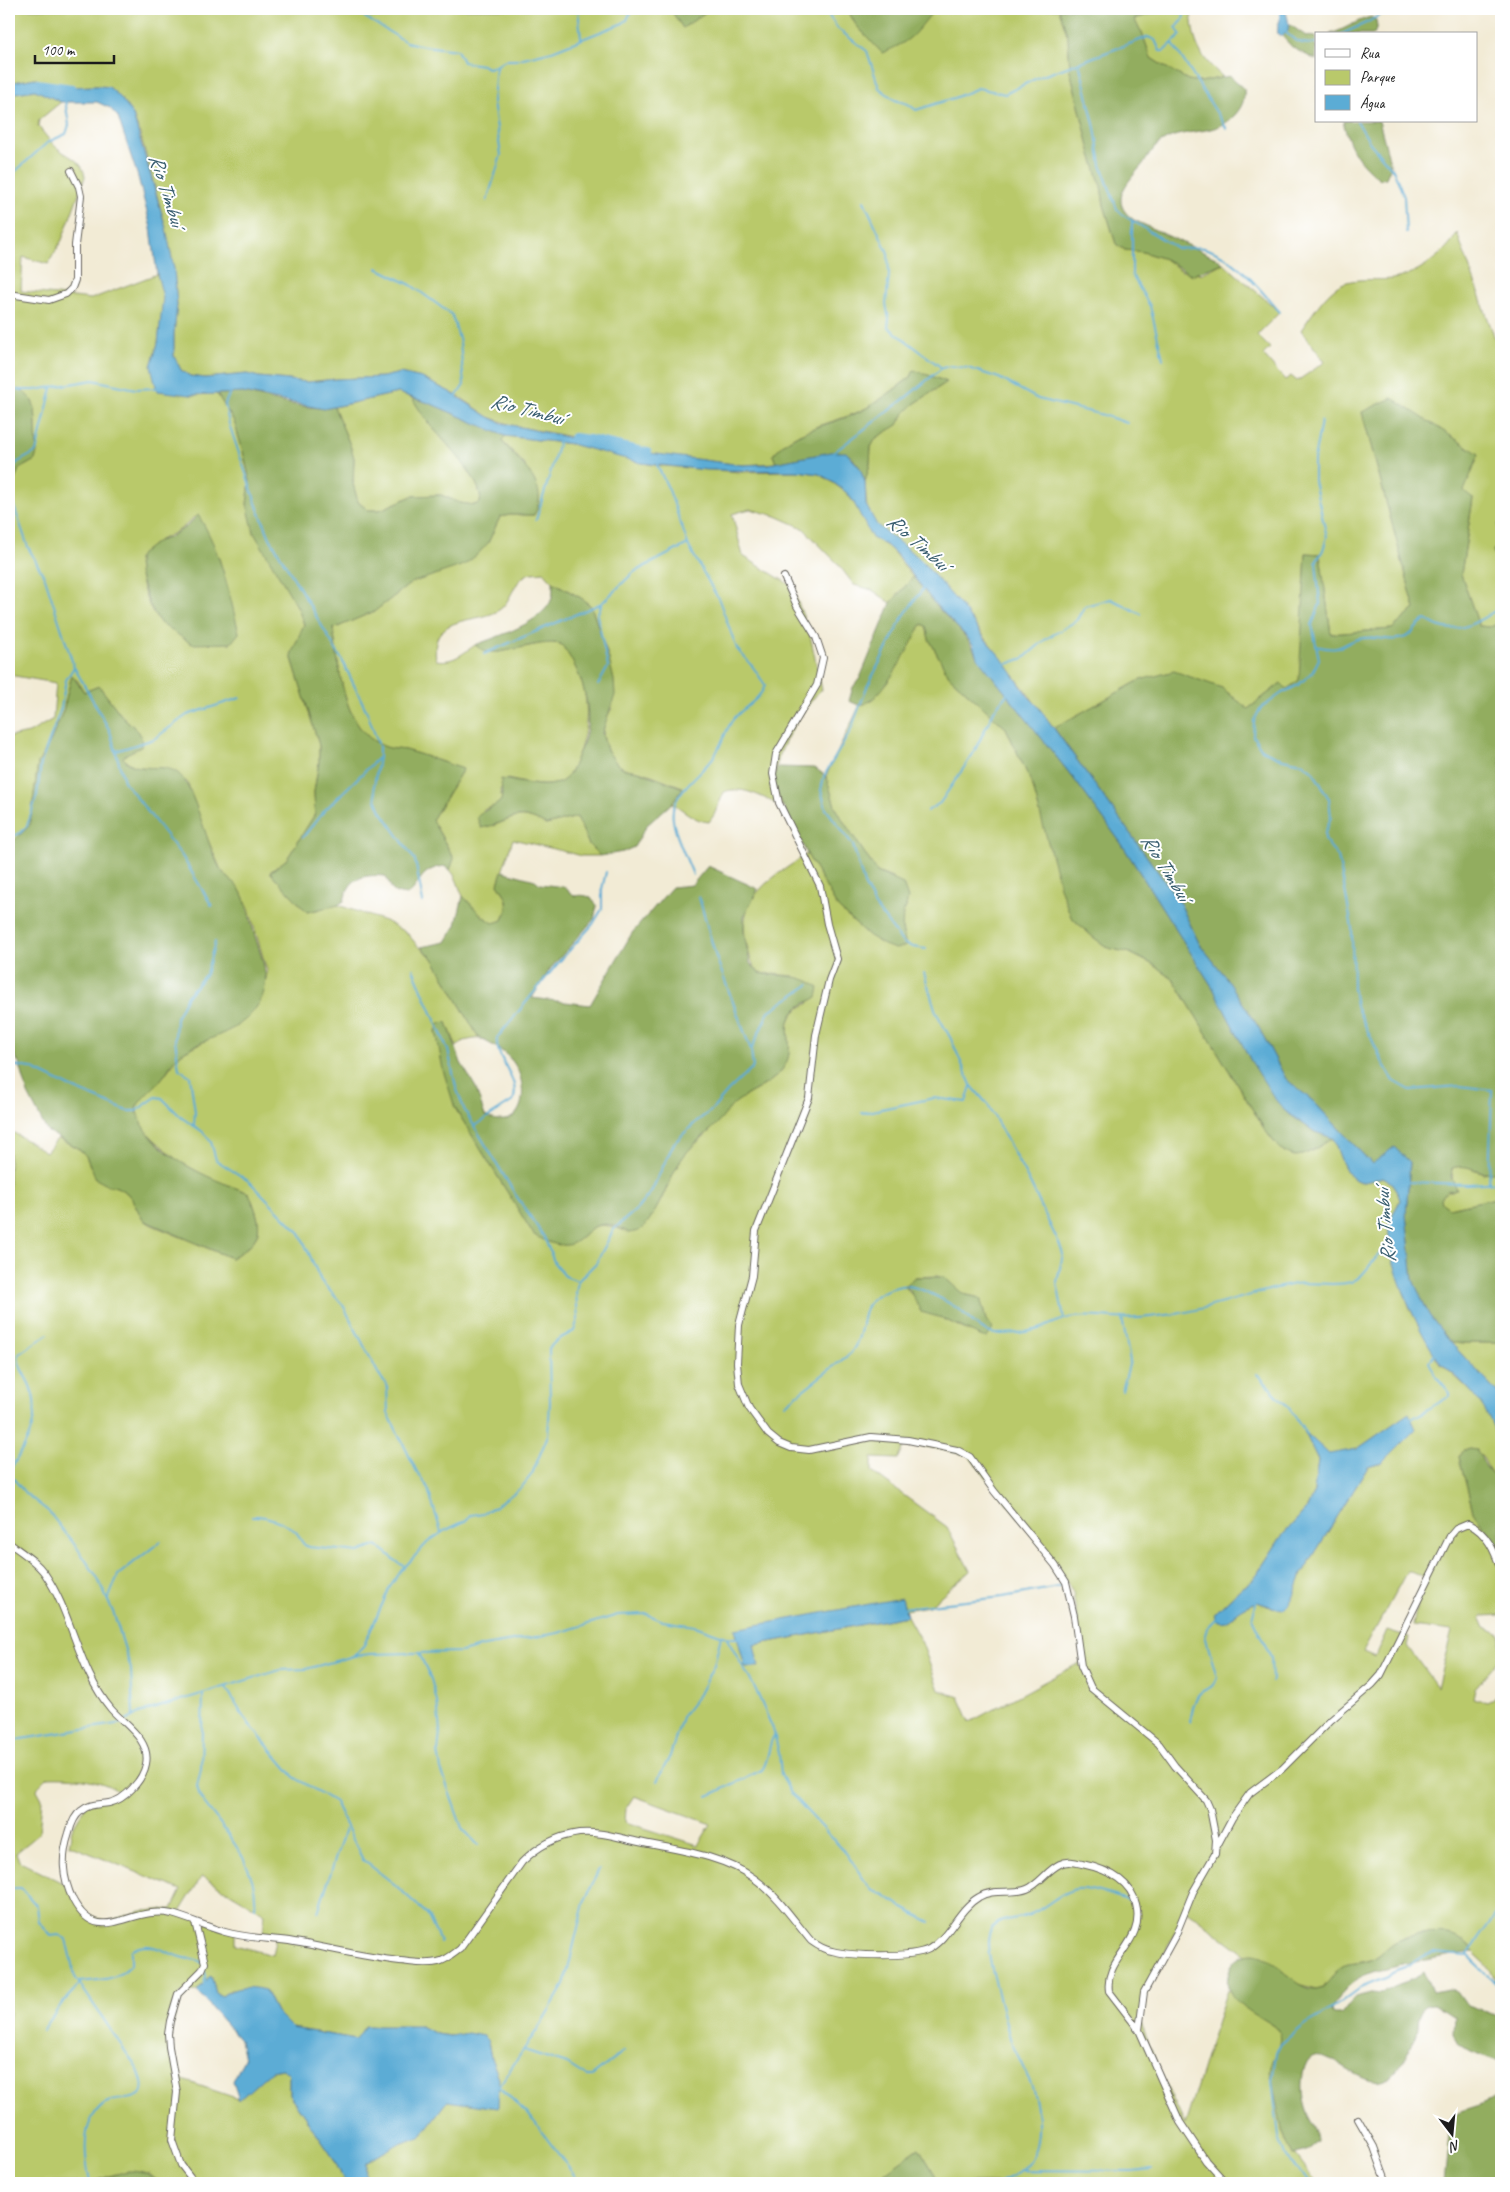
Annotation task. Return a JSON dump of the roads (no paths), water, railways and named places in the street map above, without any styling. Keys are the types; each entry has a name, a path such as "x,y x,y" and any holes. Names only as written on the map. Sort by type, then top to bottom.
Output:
{"street":[{"path":"9,294 49,300 58,299 72,288 75,280 75,245 81,196 71,171"},
{"path":"784,577 797,606 816,637 823,658 817,685 776,754 773,774 779,803 820,886 826,924 837,959 828,980 816,1035 808,1098 756,1232 752,1276 739,1331 737,1363 741,1390 749,1408 768,1434 779,1443 791,1448 809,1450 871,1437 908,1440 957,1450 970,1457 994,1491 1055,1565 1066,1582 1074,1616 1081,1666 1091,1688 1159,1744 1175,1766 1201,1792 1210,1809 1216,1848"},
{"path":"1139,2030 1144,1992 1176,1934 1193,1892 1232,1818 1250,1793 1282,1769 1331,1720 1381,1675 1450,1536 1456,1529 1468,1524 1476,1527 1491,1546 1501,1570"},
{"path":"9,1543 32,1560 45,1574 102,1698 140,1738 146,1750 147,1758 143,1774 131,1790 116,1801 89,1806 75,1817 65,1845 64,1874 75,1902 86,1916 101,1925 110,1924 146,1912 156,1912 175,1915 227,1933 288,1941 374,1958 423,1963 439,1962 460,1948 522,1862 532,1853 566,1836 598,1833 692,1853 745,1872 762,1885 820,1948 842,1953 904,1955 929,1948 940,1940 964,1911 980,1896 992,1892 1029,1889 1058,1865 1071,1862 1103,1868 1120,1878 1130,1891 1136,1902 1138,1914 1135,1934 1109,1972 1107,1983 1112,1998 1139,2030 1180,2122 1194,2146 1226,2183"},
{"path":"195,1922 205,1963 202,1970 178,1994 168,2034 177,2092 172,2140 181,2165 195,2183"},
{"path":"1358,2119 1374,2146 1387,2183"},
{"path":"1213,2183 1220,2177"}],"water":[{"path":"1279,9 1284,9 1288,22 1288,31 1282,36 1278,34 1282,12"},
{"path":"35,78 53,86 109,87 120,97 133,115 166,228 174,269 177,305 174,356 181,370 190,376 205,378 247,374 308,382 383,377 400,373 422,378 450,392 489,417 502,423 626,450 742,465 769,464 831,452 846,452 860,468 865,482 866,505 877,525 919,558 961,606 1001,657 1028,696 1037,705 1179,901 1199,943 1225,976 1259,1028 1286,1079 1314,1102 1372,1164 1394,1147 1410,1162 1406,1214 1413,1280 1429,1315 1451,1343 1500,1395 1501,1448 1490,1419 1481,1404 1460,1380 1440,1362 1412,1312 1396,1271 1391,1251 1390,1220 1400,1200 1394,1187 1383,1177 1363,1182 1351,1177 1343,1164 1333,1138 1315,1132 1285,1111 1275,1099 1251,1061 1213,988 1121,843 1074,779 977,657 973,645 965,635 936,605 896,554 886,545 872,538 847,493 819,474 798,471 706,470 641,463 571,444 505,436 429,403 398,393 324,409 243,393 190,395 157,391 151,366 158,343 163,297 157,274 151,228 138,177 118,117 110,108 97,102 61,102 35,90 9,94 9,83"},
{"path":"1409,1413 1416,1429 1382,1463 1368,1467 1302,1574 1294,1596 1287,1607 1282,1610 1257,1602 1242,1609 1226,1621 1218,1621 1214,1615 1216,1612 1241,1588 1253,1580 1281,1537 1307,1508 1314,1491 1318,1460 1304,1431 1329,1454 1357,1449"},
{"path":"902,1598 907,1616 754,1645 759,1667 745,1667 735,1629"},
{"path":"211,1975 216,1993 222,1996 232,1990 243,1988 265,1990 276,2012 292,2028 356,2039 365,2026 420,2026 437,2034 450,2036 468,2033 483,2036 488,2041 491,2058 499,2078 498,2108 447,2101 420,2137 394,2146 366,2163 365,2183 345,2183 334,2159 289,2094 289,2075 283,2069 271,2071 239,2100 233,2081 244,2059 240,2040 197,1991"}],"waterway":[{"path":"9,18 13,9"},
{"path":"356,9 366,18 406,42 457,50 463,62 482,65 488,68 496,66 505,60 515,60 552,51 623,23 627,20 632,9"},
{"path":"578,9 581,38"},
{"path":"824,9 838,29 867,51 879,88 895,100 908,104 916,110 978,88 1005,94 1037,78 1148,37 1155,40 1160,51 1164,51 1181,35 1176,28 1183,20 1185,9"},
{"path":"1281,9 1281,19"},
{"path":"1346,32 1390,9"},
{"path":"1285,32 1299,42 1315,43"},
{"path":"1173,44 1227,129"},
{"path":"1079,62 1095,128 1101,165 1117,209 1123,215 1177,248 1204,248 1227,258 1246,274 1280,312"},
{"path":"487,201 501,155 493,102 496,66"},
{"name":"Rio Timbuí","path":"37,84 72,89"},
{"path":"9,177 48,142 66,134 69,125 65,100"},
{"path":"1358,122 1370,143 1394,171 1404,197 1406,232"},
{"path":"864,201 888,253 889,275 886,304 889,319 888,327 942,368"},
{"path":"1132,220 1132,275 1150,306 1163,359"},
{"path":"377,268 411,285 452,315 460,342 464,385 456,397"},
{"path":"833,453 942,368 950,366 968,368 999,378 1038,399 1127,423"},
{"path":"9,390 35,390 93,380 136,389 156,388"},
{"path":"9,471 18,462 36,452 52,388"},
{"path":"230,392 225,404 229,424 257,506 270,538 342,660 367,712 379,746 374,786 376,799 381,811 415,860 423,902"},
{"path":"1321,421 1314,460 1314,481 1327,537 1323,550 1316,562 1320,604 1312,625 1319,659 1312,673 1298,685 1282,693 1260,709 1254,721 1253,736 1262,750 1283,759 1302,763 1313,771 1329,799 1331,817 1325,833 1325,840 1338,857 1345,890 1352,928 1353,988 1356,1006 1383,1063 1394,1081 1410,1090 1460,1086 1492,1090 1489,1183"},
{"name":"Rio Timbuí","path":"574,438 647,453"},
{"path":"536,520 559,440"},
{"path":"657,465 669,490 689,547 719,600 737,649 753,667 765,685 759,696 732,721 715,755 681,793 674,806 673,821 675,830 693,875"},
{"path":"9,492 28,547 45,578 74,667 110,731 124,781 182,856 212,906"},
{"path":"598,685 608,667 597,615 602,603 634,572 688,544"},
{"path":"924,587 903,617 867,687 850,732 824,776 821,790 826,809 853,845 864,884 875,906 903,943 926,949"},
{"path":"1004,665 1024,658 1046,639 1076,621 1085,606 1111,599 1141,614"},
{"path":"484,654 602,603"},
{"path":"1316,646 1339,648 1351,641 1364,638 1401,639 1412,634 1426,620 1449,629 1465,627 1501,607"},
{"path":"9,838 20,833 27,826 37,795 41,763 61,708 66,680 74,667"},
{"path":"927,811 940,803 973,754 995,709 1008,693"},
{"path":"116,751 154,739 187,715 240,698"},
{"path":"303,837 324,811 379,757"},
{"path":"474,1126 513,1101 514,1085 497,1046 497,1038 558,963 593,924 602,909 602,889 606,872"},
{"path":"354,1656 364,1645 390,1587 401,1571 428,1542 444,1531 465,1521 471,1515 483,1513 494,1507 521,1488 532,1474 548,1435 550,1403 549,1348 557,1340 574,1331 578,1319 576,1293 578,1281 596,1263 614,1229 637,1209 651,1192 674,1143 697,1121 712,1110 728,1091 753,1067 751,1050 716,957 699,897"},
{"path":"194,1125 195,1112 190,1076 179,1069 175,1039 176,1018 187,996 206,974 215,942"},
{"path":"413,969 448,1050 456,1087 464,1109 515,1194 544,1237 555,1264 565,1276 578,1281"},
{"path":"924,973 936,1012 951,1039 971,1085 988,1105 1031,1185 1061,1248 1063,1254 1057,1282 1064,1319"},
{"path":"751,1050 769,1011 809,985"},
{"path":"9,1065 31,1068 127,1111 136,1111 156,1097 162,1098 182,1118 203,1132 211,1142 216,1160 250,1182 300,1233 321,1281 343,1305 378,1373 387,1386 388,1413 417,1472 427,1486 441,1532"},
{"path":"862,1113 934,1098 966,1102 971,1086"},
{"path":"1406,1182 1468,1184 1501,1182"},
{"path":"785,1404 851,1353 857,1342 864,1313 874,1297 901,1286 914,1287 945,1301 986,1331 997,1334 1013,1333 1039,1329 1070,1318 1144,1318 1176,1314 1294,1284 1351,1282 1362,1275 1384,1251 1390,1248 1394,1255"},
{"path":"1122,1318 1130,1361 1122,1391"},
{"path":"9,1471 27,1441 34,1420 35,1409 34,1397 19,1362 19,1354 48,1334"},
{"path":"1410,1420 1450,1396 1450,1393 1436,1376 1429,1362 1435,1352"},
{"path":"1257,1374 1289,1408 1307,1434"},
{"path":"9,1473 25,1493 48,1511 97,1577 114,1614 131,1669 133,1716"},
{"path":"252,1516 281,1522 296,1532 303,1544 308,1547 359,1552 375,1546 405,1566"},
{"path":"108,1600 118,1575 161,1541"},
{"path":"901,1608 1003,1597 1063,1586"},
{"path":"1257,1600 1252,1618 1271,1657 1272,1681"},
{"path":"126,1721 139,1713 280,1670 306,1669 354,1656 370,1654 462,1652 484,1646 558,1633 618,1615 647,1614 663,1621 695,1626 729,1638 739,1638"},
{"path":"1190,1722 1197,1697 1211,1687 1217,1678 1205,1635 1207,1628 1218,1617"},
{"path":"657,1781 670,1756 682,1717 698,1696 714,1665 721,1636"},
{"path":"726,1637 755,1688 773,1729 779,1753 781,1775 792,1795 846,1853 871,1890 885,1895 903,1908 930,1922"},
{"path":"419,1653 431,1679 437,1702 440,1731 438,1752 441,1769 462,1828 478,1845"},
{"path":"226,1687 244,1718 294,1777 335,1802 363,1860 393,1883 427,1914 440,1942"},
{"path":"203,1694 201,1769 197,1786 200,1797 229,1835 245,1862 255,1892 255,1908"},
{"path":"9,1741 122,1723"},
{"path":"708,1796 762,1770 775,1734"},
{"path":"318,1912 345,1829"},
{"path":"499,2086 541,2024 564,1985 584,1903 599,1869"},
{"path":"9,1888 21,1888 37,1906 39,1922 51,1936 59,1935 66,1939 75,1977 138,2070 142,2082 140,2095 106,2103 98,2109 90,2122 86,2139 90,2183"},
{"path":"1000,2183 1021,2171 1030,2161 1036,2145 1038,2126 1037,2107 1033,2090 1015,2051 1002,2011 988,1946 990,1931 996,1924 1031,1914 1071,1890 1096,1891 1132,1901"},
{"path":"1312,2183 1286,2158 1279,2137 1272,2081 1276,2053 1281,2044 1301,2027 1326,2013 1358,1989 1387,1977 1391,1973 1405,1968 1424,1956 1433,1953 1466,1956 1501,1907"},
{"path":"79,1982 107,1979 119,1974 131,1965 131,1951 138,1947 151,1946 202,1963"},
{"path":"1467,1955 1501,1988"},
{"path":"204,1970 206,1975 204,1984"},
{"path":"43,2030 63,2002 80,1984"},
{"path":"524,2050 567,2064 586,2076 592,2076 624,2051"},
{"path":"497,2085 530,2116 580,2183"},
{"path":"1020,2170 1132,2171 1152,2169"}]}
